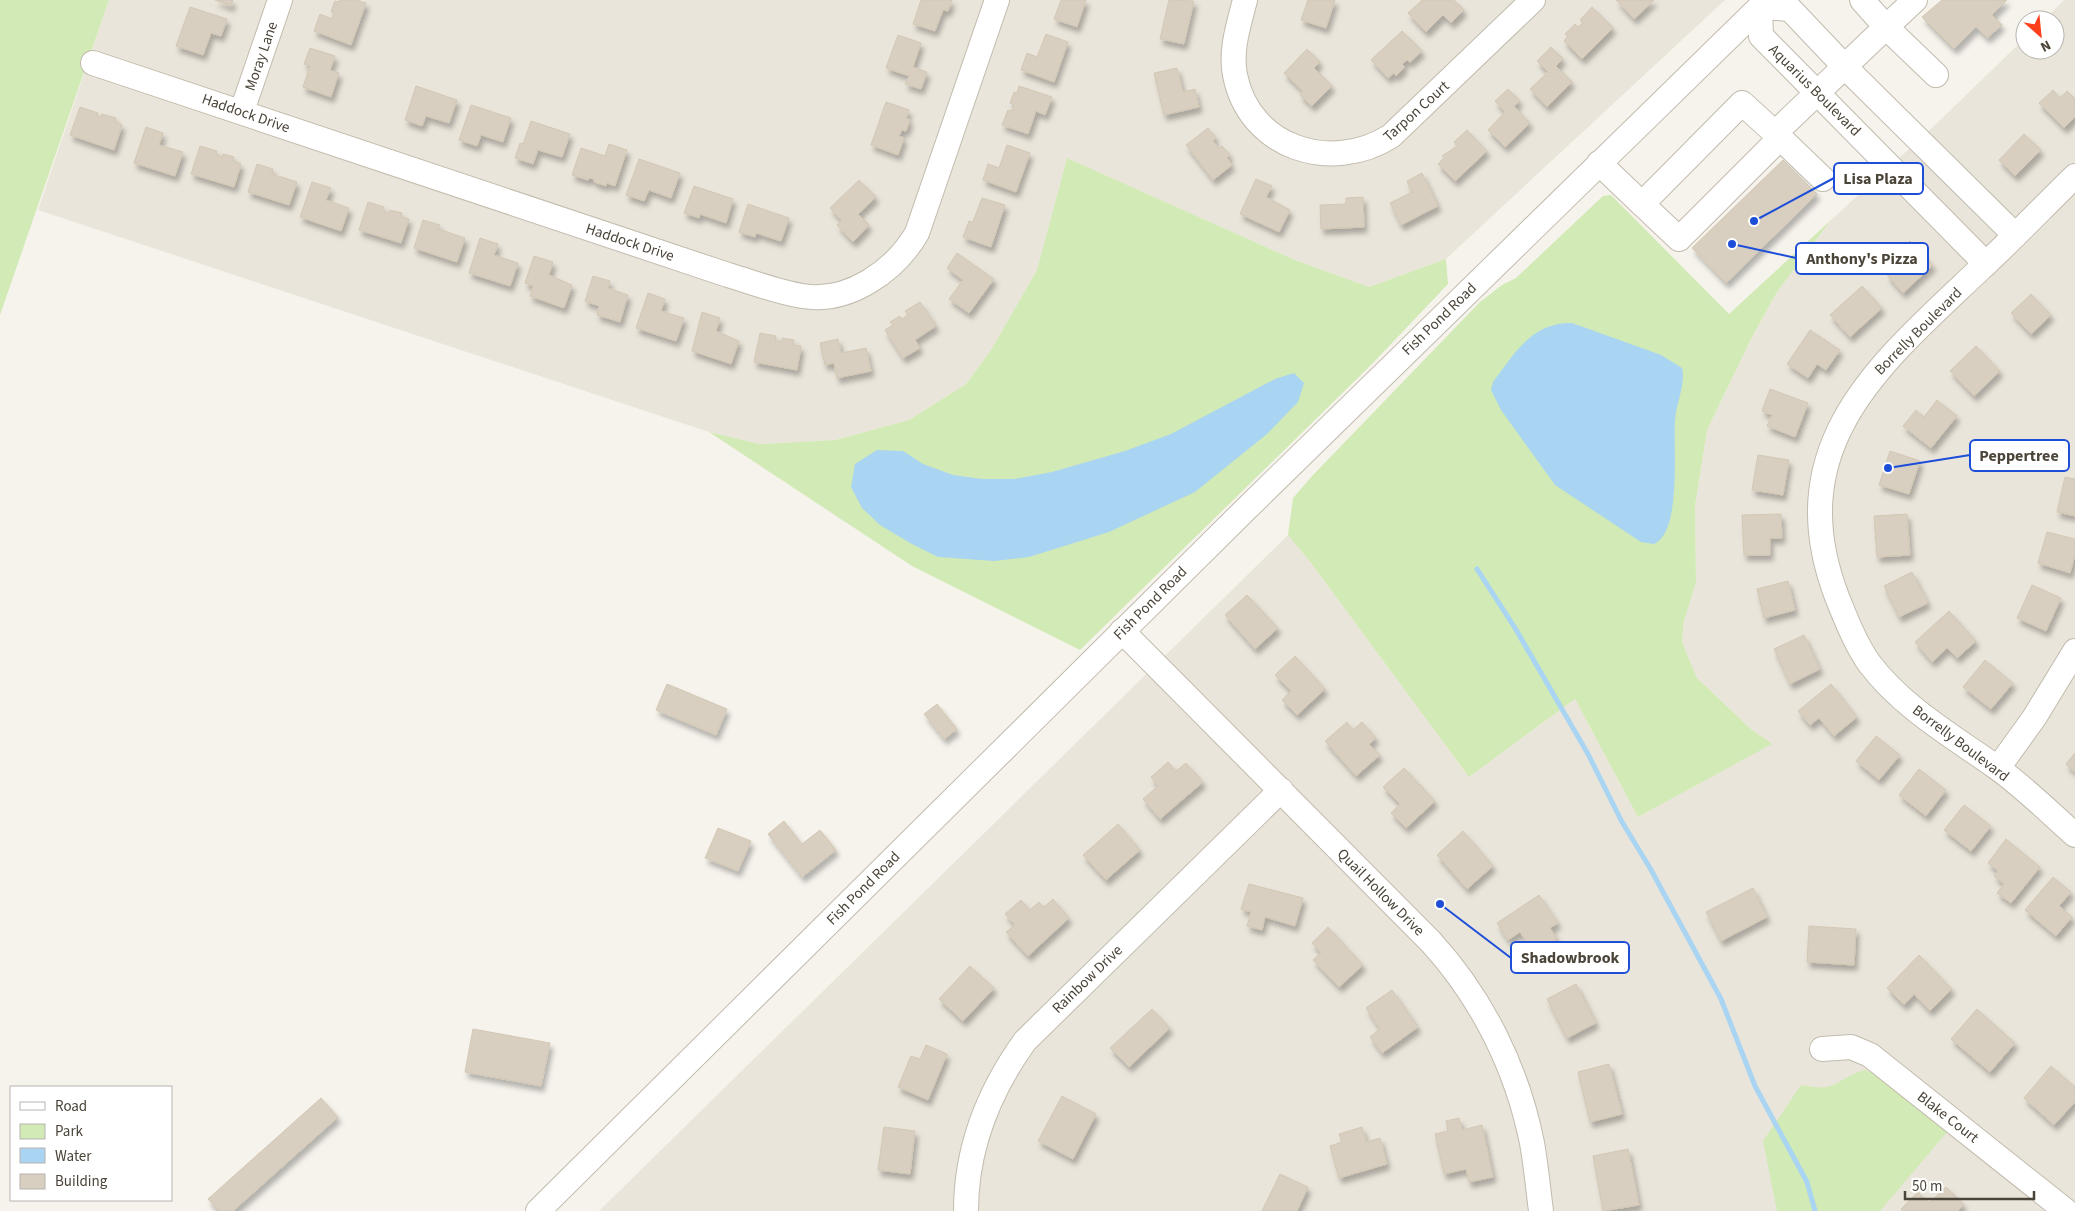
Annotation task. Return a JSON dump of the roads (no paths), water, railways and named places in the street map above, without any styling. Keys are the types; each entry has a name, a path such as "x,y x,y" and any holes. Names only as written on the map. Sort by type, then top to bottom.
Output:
{"street":[{"name":"Moray Lane","path":"242,111 280,0"},
{"name":"Haddock Drive","path":"94,62 728,275 804,297 823,297 858,287 876,277 892,264 914,238 934,186 997,0"},
{"name":"Tarpon Court","path":"1245,0 1237,28 1234,61 1235,75 1246,104 1267,130 1283,142 1300,150 1321,155 1339,155 1375,146 1391,136 1533,0"},
{"path":"1862,0 1886,27 1936,75"},
{"path":"1599,163 1679,239 1845,67 1915,0"},
{"path":"1760,2 1790,9 1845,67 2015,235"},
{"name":"Aquarius Boulevard","path":"1760,2 1761,36 1986,264"},
{"name":"Fish Pond Road","path":"538,1211 1122,631 1599,163 1760,2"},
{"path":"1642,204 1742,104 1823,179"},
{"name":"Borrelly Boulevard","path":"2075,176 1891,354 1858,396 1839,430 1827,463 1821,501 1822,548 1842,611 1870,663 1928,720 1998,768 2075,834"},
{"name":"Quail Hollow Drive","path":"1122,631 1451,964 1474,998 1496,1037 1514,1078 1532,1143 1541,1211"},
{"path":"1998,768 2039,710 2075,651"},
{"name":"Rainbow Drive","path":"966,1211 966,1194 972,1151 998,1083 1025,1041 1281,790"},
{"name":"Blake Court","path":"1822,1049 1851,1047 1870,1055 2066,1211"}],"water":[{"path":"1572,323 1661,355 1682,368 1683,380 1675,420 1675,468 1672,507 1669,523 1663,536 1654,544 1641,542 1555,485 1501,410 1491,390 1493,382 1526,341 1546,328 1558,324"},
{"path":"1294,373 1304,383 1298,402 1267,434 1195,492 1109,532 1029,557 994,561 938,557 880,525 862,508 851,487 855,464 877,450 903,451 923,464 953,475 982,479 1014,479 1052,472 1125,451 1171,434 1275,379"}],"waterway":[{"path":"1477,569 1515,628 1588,754 1622,822 1650,868 1721,999 1755,1086 1807,1182 1815,1211"}],"place":[{"name":"Lisa Plaza","path":"1754,221"},
{"name":"Anthony's Pizza","path":"1732,244"},
{"name":"Peppertree","path":"1888,468"},
{"name":"Shadowbrook","path":"1440,904"}]}
